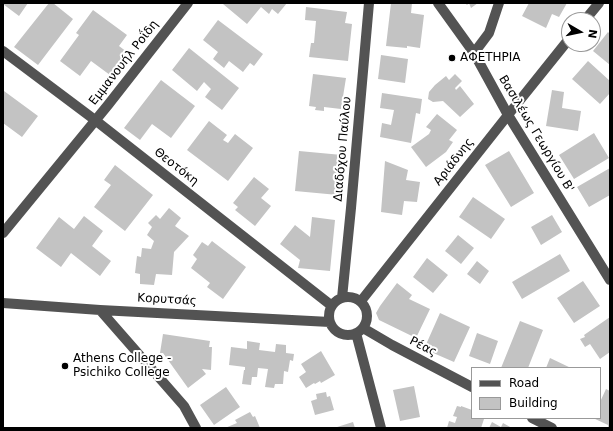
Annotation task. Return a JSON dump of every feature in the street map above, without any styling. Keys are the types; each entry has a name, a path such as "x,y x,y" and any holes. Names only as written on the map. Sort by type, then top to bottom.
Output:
{"street":[{"name":"Εμμανουήλ Ροΐδη","path":"3,233 188,3"},
{"name":"Διαδόχου Παύλου","path":"342,298 369,3"},
{"name":"Βασιλέως Γεωργίου Β'","path":"438,3 474,53 508,115 610,280"},
{"path":"474,53 489,33 499,3"},
{"path":"591,12 598,3"},
{"name":"Αριάδνης","path":"361,301 561,50"},
{"name":"Θεοτόκη","path":"3,51 95,120 332,306"},
{"path":"348,296 361,301 367,314 366,321 359,331 345,335 340,333 332,326 329,316 332,306 336,301 348,296"},
{"name":"Κορυτσάς","path":"3,303 100,310 330,322"},
{"path":"100,310 184,406 196,428"},
{"path":"359,331 381,428"},
{"name":"Ρέας","path":"359,331 392,345 471,386"},
{"path":"534,419 552,428"}],"building":[{"path":"3,3 28,3 19,16"},
{"path":"49,3 53,3 73,19 38,65 14,47"},
{"path":"287,3 278,14 272,9 269,14 261,7 247,24 223,4"},
{"path":"391,3 412,3 411,13 424,15 420,48 407,46 407,48 386,46"},
{"path":"469,3 478,3 471,8"},
{"path":"529,3 567,3 559,17 552,14 546,28 522,16"},
{"path":"306,7 347,12 345,23 352,24 348,61 309,57 311,43 314,43 316,21 305,20"},
{"path":"93,10 127,35 119,46 127,52 110,75 91,61 80,76 60,61 79,35 76,33"},
{"path":"218,20 263,54 254,66 250,63 243,72 229,61 224,68 213,59 218,52 203,40"},
{"path":"608,32 610,34 610,65 594,52 601,52 601,41"},
{"path":"189,48 239,88 222,110 205,97 211,89 204,82 197,91 172,70"},
{"path":"381,55 408,59 405,83 378,79"},
{"path":"588,61 610,81 610,93 600,104 572,79"},
{"path":"313,74 346,78 341,109 324,107 324,111 315,110 316,107 309,106"},
{"path":"455,74 462,81 455,88 456,90 460,86 474,104 460,117 443,101 433,102 428,99 429,92 435,85 446,76 449,80"},
{"path":"161,80 195,106 171,138 152,124 140,140 124,128"},
{"path":"552,90 564,92 562,108 581,111 578,131 546,126"},
{"path":"4,91 38,116 22,137 3,123"},
{"path":"382,93 422,99 420,114 416,113 411,143 380,137 382,123 391,125 394,110 380,108"},
{"path":"437,114 457,130 449,140 453,142 446,152 426,167 411,147 429,134 431,130 426,127"},
{"path":"209,121 227,135 223,140 228,143 235,134 253,148 228,181 187,150"},
{"path":"594,133 609,158 574,179 559,155"},
{"path":"299,151 342,155 338,195 295,191"},
{"path":"509,151 534,193 511,207 485,165"},
{"path":"385,161 408,170 406,180 420,182 417,202 404,201 402,215 381,212"},
{"path":"115,165 153,195 125,231 94,207 111,185 104,180"},
{"path":"610,168 610,195 589,207 577,187"},
{"path":"254,177 269,189 261,198 271,206 255,226 235,210 238,207 233,203"},
{"path":"473,197 505,219 491,239 459,217"},
{"path":"169,208 181,218 175,226 189,236 174,252 172,275 156,274 154,285 140,284 140,274 135,273 137,256 141,257 142,248 151,249 154,241 147,235 152,227 148,223 156,215 160,219"},
{"path":"552,215 562,232 541,245 531,227"},
{"path":"84,216 103,231 92,246 111,261 100,276 71,253 61,267 36,248 59,217 74,229"},
{"path":"312,217 335,220 330,271 298,268 300,260 280,244 295,225 310,237"},
{"path":"458,235 474,248 461,264 445,251"},
{"path":"212,241 246,267 223,299 207,287 210,283 191,268 197,259 193,255 202,242 208,246"},
{"path":"560,254 570,271 522,299 512,282"},
{"path":"427,258 448,275 433,293 413,277"},
{"path":"477,261 489,271 480,284 467,274"},
{"path":"583,281 600,306 574,323 557,298"},
{"path":"397,283 412,295 409,299 430,309 416,338 379,320 376,313"},
{"path":"440,313 470,327 454,362 424,349"},
{"path":"610,317 610,352 600,359 590,344 585,347 580,339 585,337 584,335"},
{"path":"520,321 543,330 528,367 501,367"},
{"path":"477,333 498,341 490,364 469,356"},
{"path":"163,334 210,341 209,347 212,347 211,370 202,369 206,374 188,388 163,353 160,353"},
{"path":"247,341 260,343 259,350 275,352 276,344 286,345 286,353 294,354 293,361 290,360 288,372 284,371 283,384 275,384 274,388 265,387 268,369 258,368 257,377 252,377 251,385 242,384 245,367 229,365 231,347 247,349"},
{"path":"321,351 335,375 321,383 320,381 315,384 314,383 306,388 299,377 306,372 301,364"},
{"path":"550,358 569,367 546,367"},
{"path":"414,386 420,417 400,421 393,390"},
{"path":"226,387 240,407 214,425 200,405"},
{"path":"606,389 610,391 610,428 608,428 608,425 595,419 601,419 601,400"},
{"path":"326,392 327,397 330,396 334,410 315,415 311,401 317,399 316,394"},
{"path":"457,406 461,406 471,410 471,419 484,419 481,428 447,428 449,421 455,423 457,417 453,416"},
{"path":"250,412 253,417 255,416 260,428 225,428 237,423 235,420"},
{"path":"353,422 355,428 334,428"},
{"path":"492,422 501,427 503,423 512,428 489,428"}],"place":[{"name":"ΑΦΕΤΗΡΙΑ","path":"452,58"},
{"name":"Athens College - Psichiko College","path":"65,366"}]}
